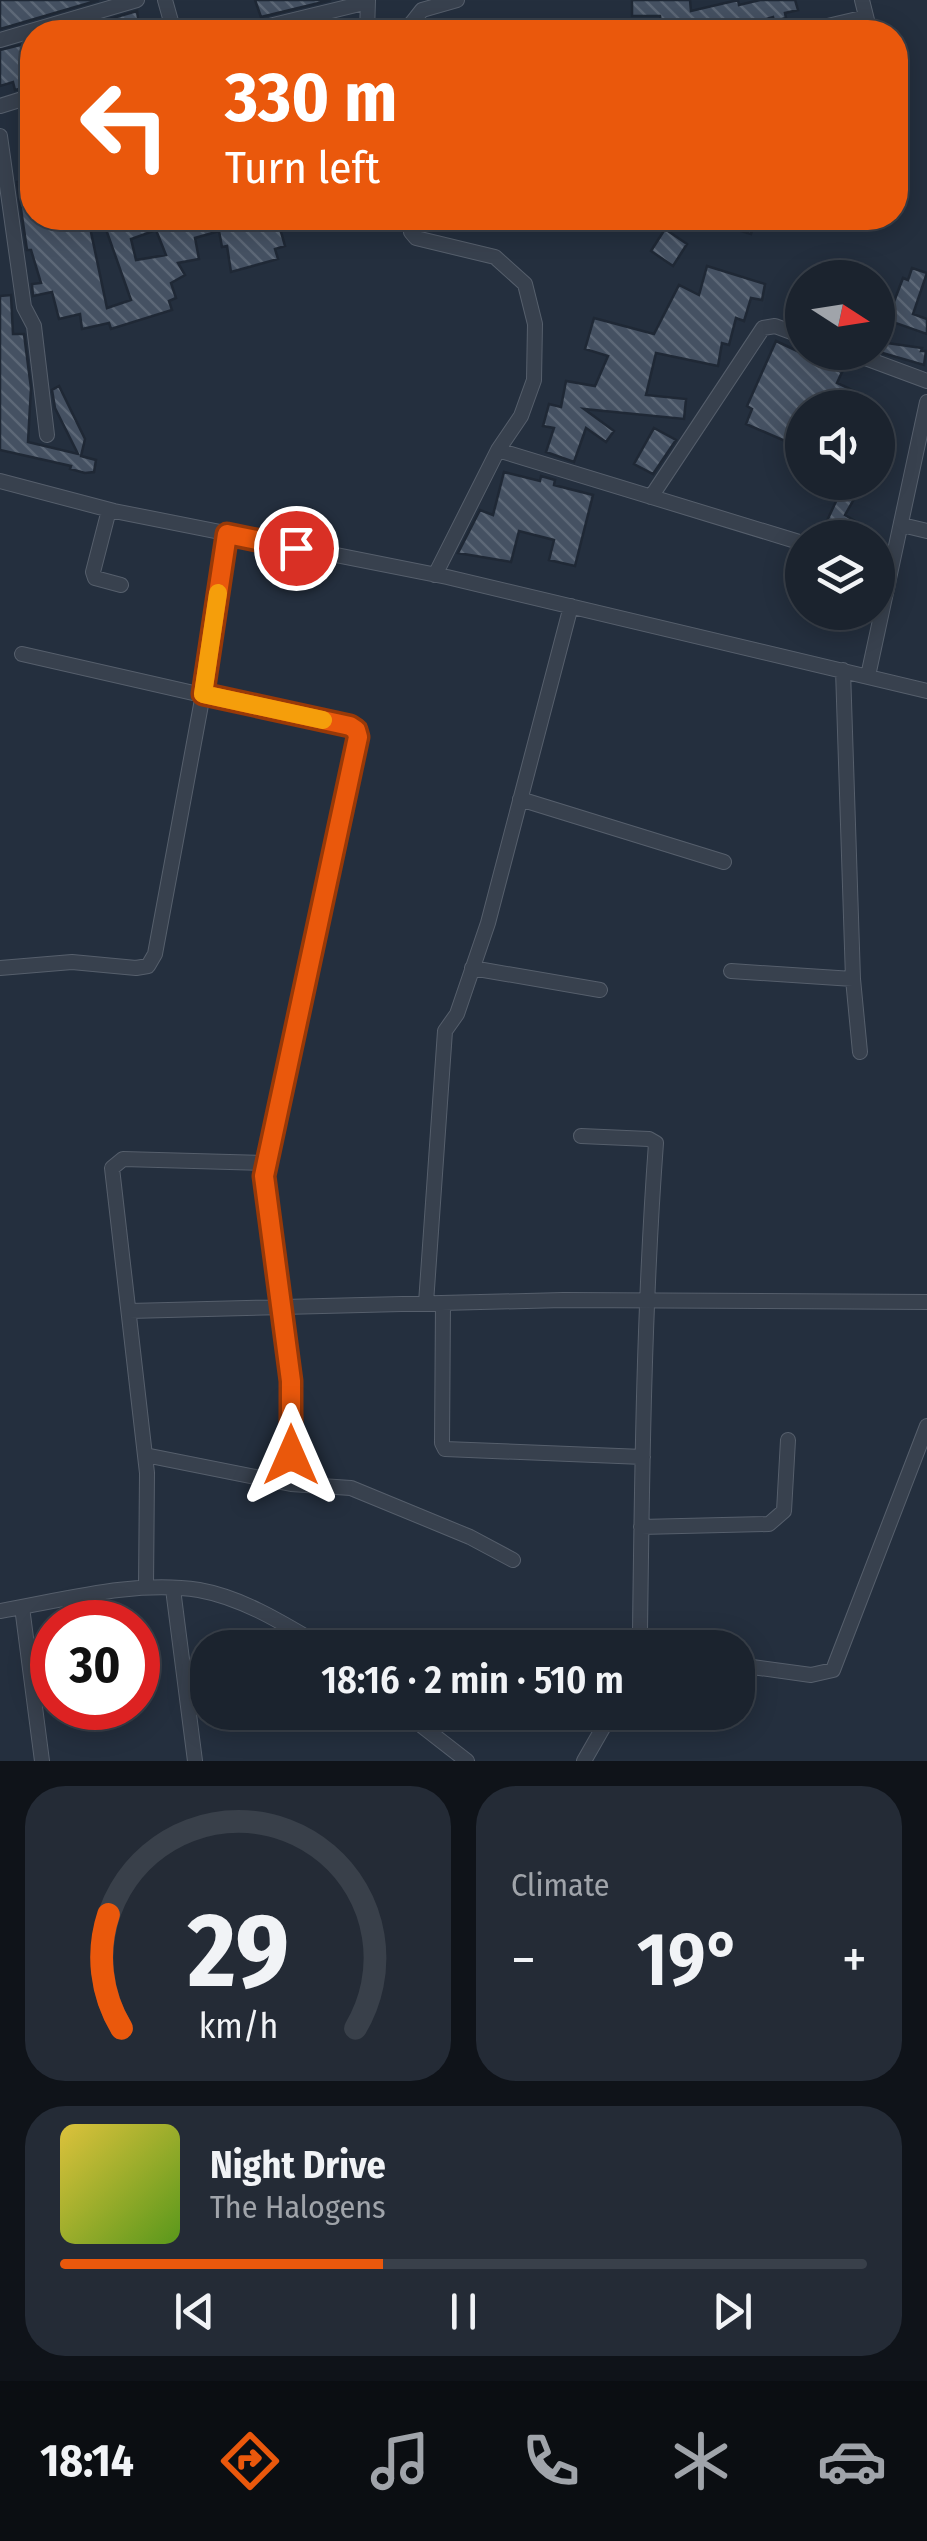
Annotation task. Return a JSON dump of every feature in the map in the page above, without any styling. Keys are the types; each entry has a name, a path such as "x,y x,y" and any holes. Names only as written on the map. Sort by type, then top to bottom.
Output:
{"street":[{"path":"69,20 138,0"},
{"path":"414,20 422,10 457,0"},
{"path":"293,20 368,1"},
{"path":"0,136 24,307 34,326 47,435"},
{"path":"411,230 416,238 495,257 525,284 535,324 534,380 522,416 498,450 435,575"},
{"path":"651,497 763,328 785,330"},
{"path":"895,368 927,380"},
{"path":"895,550 927,402"},
{"path":"498,450 785,538"},
{"path":"0,481 108,510 435,575 927,691"},
{"path":"108,510 94,578 121,585"},
{"path":"902,525 927,531"},
{"path":"0,968 72,962 148,966 158,937 203,694 227,534"},
{"path":"426,1303 445,1032 457,1014 488,924 571,606"},
{"path":"868,676 875,630"},
{"path":"22,654 356,730 358,737 266,1163 264,1187 291,1381 291,1484"},
{"path":"843,670 853,979 860,1052"},
{"path":"520,799 724,862"},
{"path":"472,968 600,990"},
{"path":"732,971 853,979"},
{"path":"581,1136 650,1139 656,1143 647,1300 640,1630"},
{"path":"146,1587 145,1456 112,1168 123,1159 266,1163"},
{"path":"129,1311 647,1300 927,1302"},
{"path":"443,1303 445,1449 642,1457"},
{"path":"755,1667 811,1675 833,1670 927,1426"},
{"path":"641,1528 769,1524 784,1512 788,1440"},
{"path":"145,1456 291,1484 351,1488 470,1537 513,1560"},
{"path":"0,1610 146,1587 201,1591 272,1616 295,1630"},
{"path":"174,1589 196,1761"},
{"path":"22,1607 42,1761"},
{"path":"427,1730 467,1761"},
{"path":"584,1761 602,1730"}],"building":[{"path":"0,0 99,0 20,20 0,29"},
{"path":"255,0 331,0 261,17"},
{"path":"632,0 690,0 691,11 738,0 739,5 760,0 795,0 798,10 785,13 786,18 778,20 660,20 660,16 632,16"},
{"path":"137,11 138,20 106,20"},
{"path":"20,45 20,89 15,90 13,82 0,86 0,50"},
{"path":"24,230 91,230 107,308 131,300 106,230 156,230 280,230 285,246 275,249 278,259 231,272 227,246 222,247 219,231 195,238 199,259 178,263 185,275 171,283 176,298 169,301 172,310 111,329 109,323 82,329 80,314 59,319 52,292 33,296 32,284 41,283 31,250 27,250","holes":["156,230 166,255 136,260 131,239"]},
{"path":"664,230 687,244 673,266 651,251"},
{"path":"707,266 765,284 762,300 751,298 744,321 736,318 729,345 722,343 718,366 656,353 646,395 686,399 684,419 584,409 614,431 606,442 586,428 574,462 546,452 554,428 543,426 549,404 561,407 566,381 595,386 608,356 585,349 594,318 654,334 679,285 699,295"},
{"path":"912,268 927,273 913,314 927,319 927,334 895,323 895,299 903,278 908,280"},
{"path":"11,295 13,334 24,334 31,388 28,442 78,454 55,408 52,390 59,386 85,439 81,456 96,460 94,472 85,473 70,469 71,466 0,450 0,296"},
{"path":"776,341 785,345 785,370 838,370 842,372 837,383 852,390 785,390 785,441 746,424 752,409 747,406"},
{"path":"895,344 922,348 926,351 924,365 895,357"},
{"path":"654,428 676,440 653,474 634,464"},
{"path":"504,472 540,481 541,476 555,480 554,485 593,495 575,566 549,560 554,540 519,531 511,562 458,553 480,510 493,515"},
{"path":"837,500 853,500 845,515 853,520 827,520"}],"slow traffic":[{"path":"218,593 203,694 323,720"}],"route":[{"path":"291,1455 291,1381 264,1176 358,737 350,726 203,694 227,534 296,548"}]}
